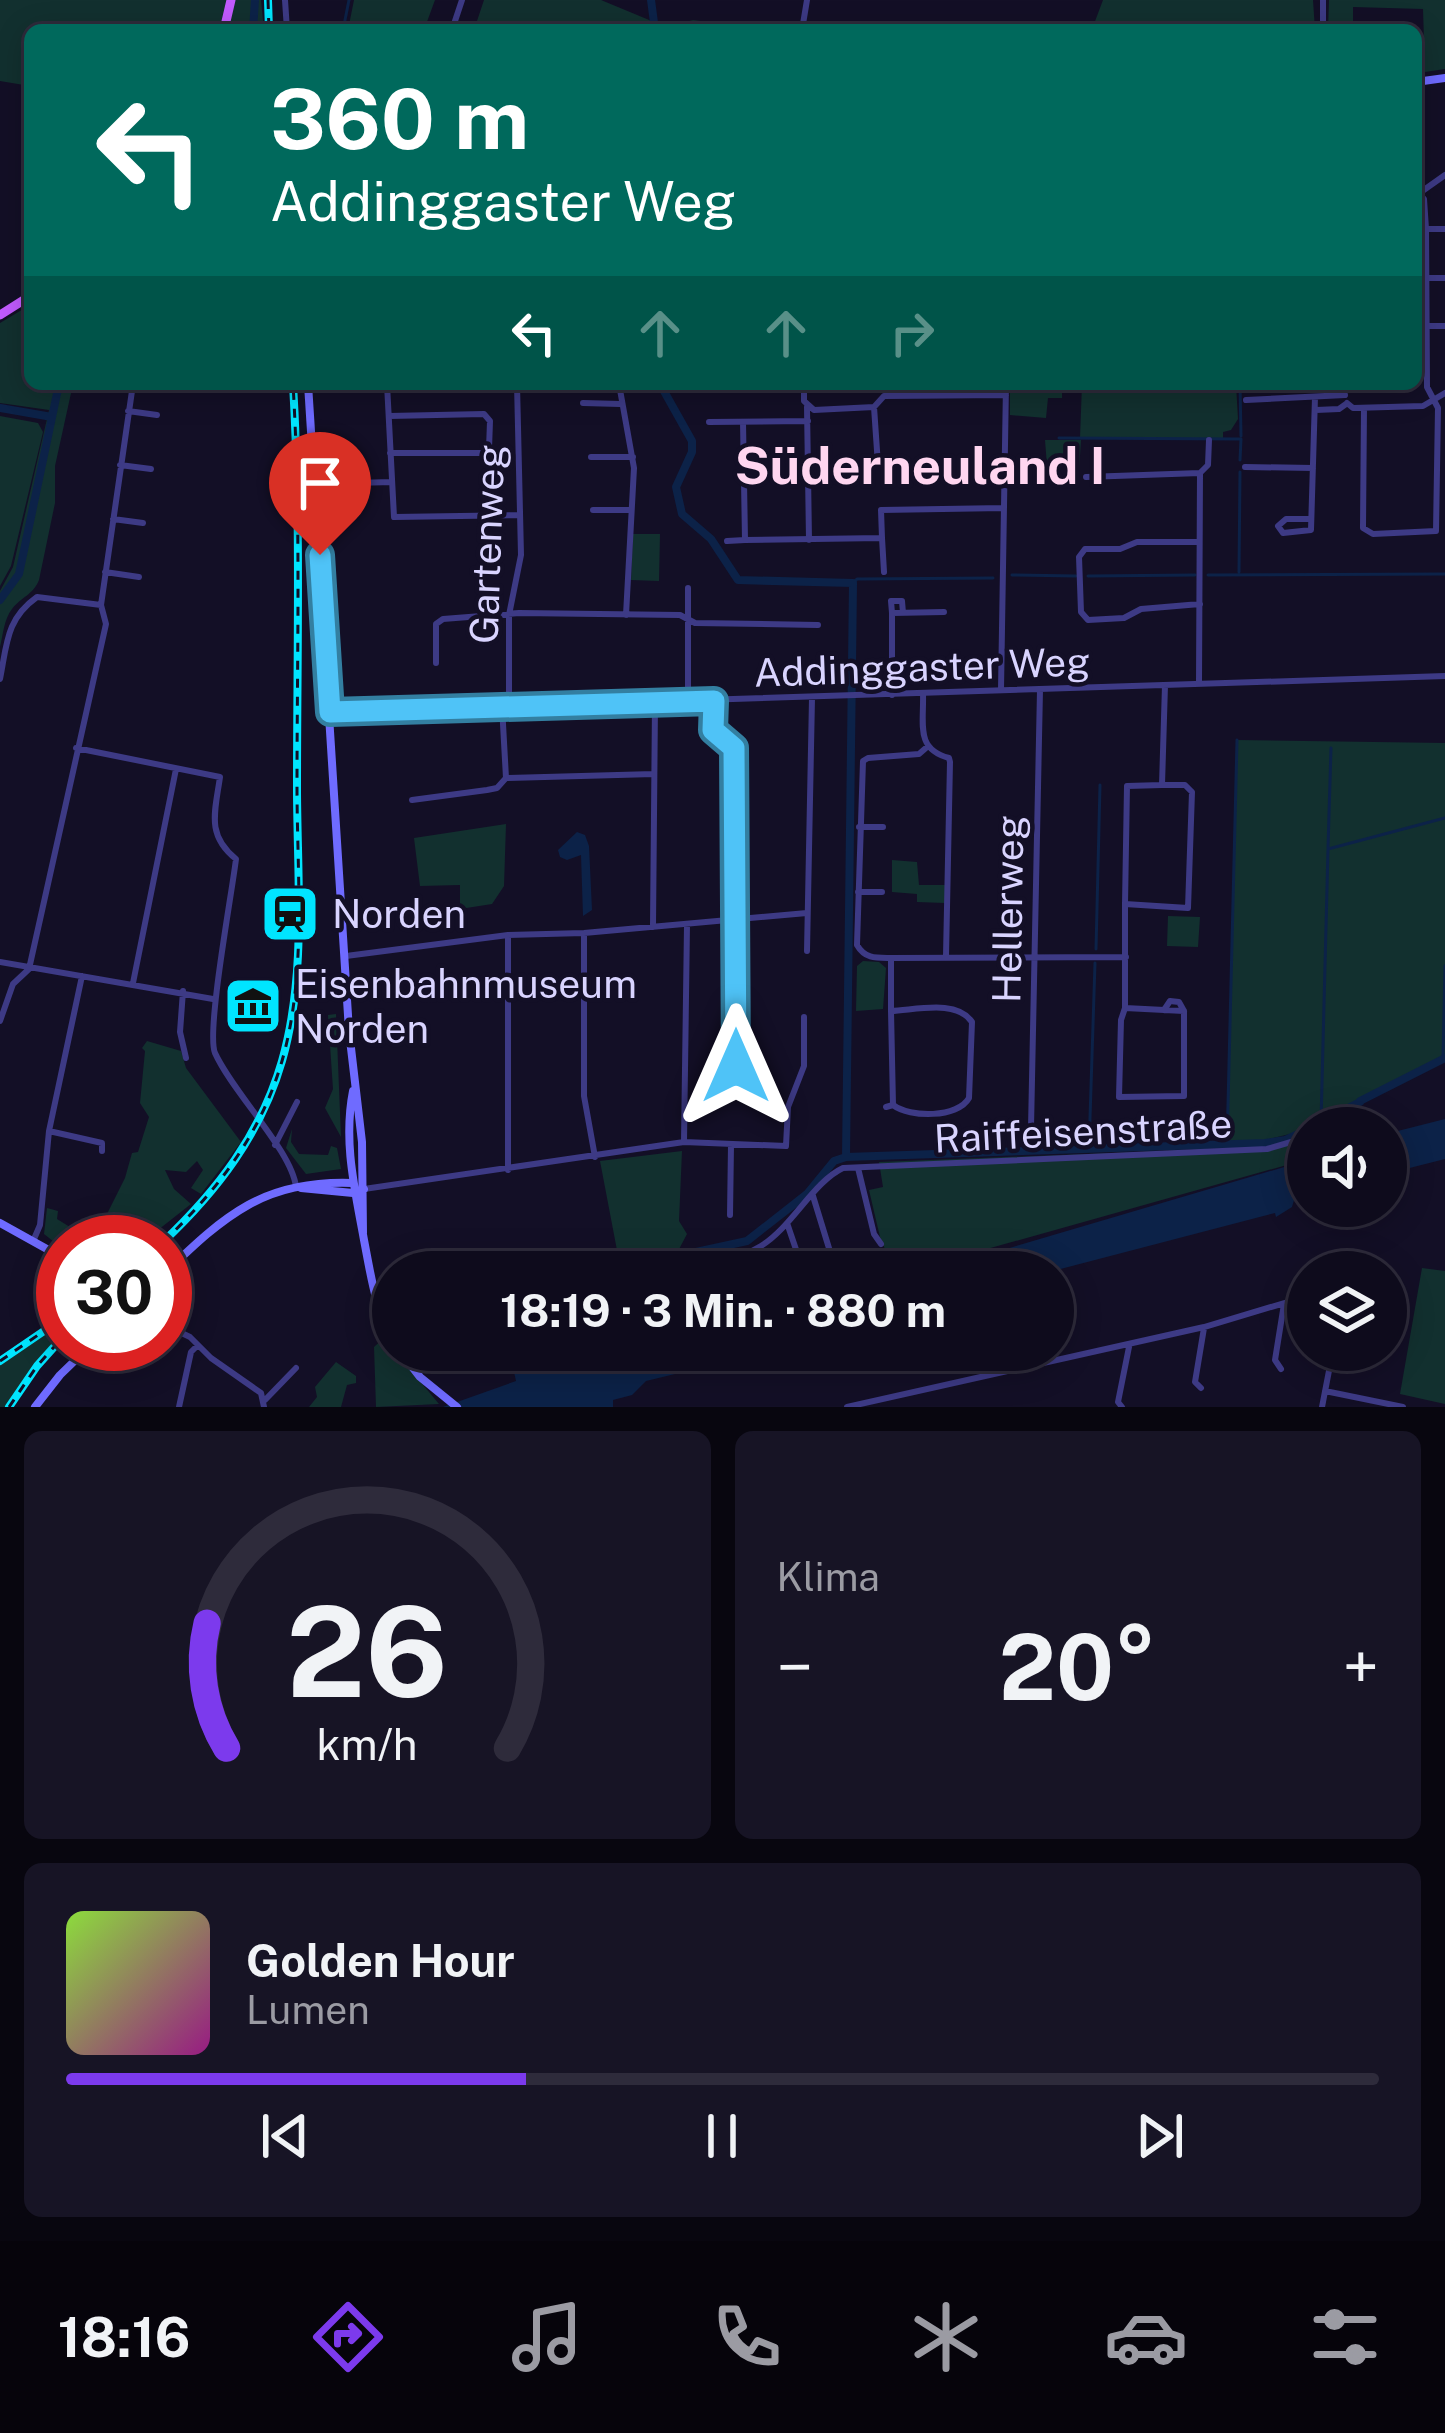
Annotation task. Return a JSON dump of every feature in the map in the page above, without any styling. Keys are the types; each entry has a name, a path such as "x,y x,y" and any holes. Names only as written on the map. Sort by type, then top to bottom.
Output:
{"main road":[{"path":"308,390 364,1189 363,1233"},
{"path":"354,1089 349,1112 352,1188 372,1282"},
{"path":"192,1249 237,1209 274,1191 364,1189"},
{"path":"0,1223 34,1239"},
{"path":"35,1407 65,1371"},
{"path":"416,1371 458,1407"}],"street":[{"path":"1422,207 1426,229 1422,242"},
{"path":"1426,229 1445,229"},
{"path":"1422,259 1426,278 1422,337"},
{"path":"1426,278 1445,278"},
{"path":"1426,326 1445,326"},
{"path":"1364,408 1363,528 1372,534 1440,532 1442,441 1438,408 1427,387 1422,356"},
{"path":"0,1021 13,984 29,969 106,624 101,605 132,390"},
{"path":"387,390 394,517 520,515"},
{"name":"Gartenweg","path":"506,778 509,615 519,574 518,390"},
{"path":"619,390 633,457 626,615"},
{"path":"805,390 809,540"},
{"path":"1001,690 1006,390"},
{"path":"1345,390 1353,408 1423,406 1445,393"},
{"path":"878,465 874,407 884,396 1006,395"},
{"path":"1310,519 1286,519 1278,526 1283,533 1308,532 1310,519 1314,468 1315,397"},
{"path":"1246,400 1346,399"},
{"path":"1316,410 1339,409 1346,399"},
{"path":"584,403 620,404"},
{"path":"807,407 874,407"},
{"path":"128,411 157,415"},
{"path":"389,416 484,415 489,417 490,435 487,452 390,453"},
{"path":"709,422 808,421"},
{"path":"742,422 746,540"},
{"path":"1087,477 1200,472 1208,465 1209,440"},
{"path":"592,457 633,457"},
{"path":"120,465 151,469"},
{"path":"1245,466 1314,468"},
{"path":"1198,684 1200,472"},
{"path":"315,484 392,482"},
{"path":"884,572 881,510 1004,508"},
{"path":"593,510 628,510"},
{"path":"113,519 142,523"},
{"path":"727,541 882,538"},
{"path":"1199,542 1137,542 1120,549 1085,549 1079,557 1081,612 1088,620 1124,619 1141,609 1200,604"},
{"path":"105,572 139,577"},
{"path":"688,588 688,702"},
{"path":"0,679 20,609 37,597 101,605"},
{"path":"892,695 892,613 944,612"},
{"path":"436,663 437,620 680,615 695,623 818,625"},
{"name":"Addinggaster Weg","path":"330,712 1445,676"},
{"path":"1162,785 1165,685"},
{"name":"Hellerweg","path":"1031,1128 1040,690"},
{"path":"923,694 927,747"},
{"path":"807,951 812,698"},
{"path":"714,701 713,730 734,748 736,1066"},
{"path":"653,927 655,702"},
{"path":"927,747 919,754 862,761 857,945 869,958 1126,956"},
{"path":"927,747 950,762 946,957"},
{"path":"76,748 220,777 214,823 220,846 236,859 211,1040 292,1168 296,1187"},
{"path":"133,983 176,769"},
{"path":"412,800 497,788 506,778 654,774"},
{"path":"1125,908 1188,908 1192,792 1185,785 1127,786 1125,908 1125,1008 1119,1096 1184,1096 1184,1011 1125,1008"},
{"path":"860,826 883,827"},
{"path":"858,892 882,892"},
{"path":"346,956 508,935 806,914"},
{"path":"684,1142 688,925"},
{"path":"584,933 584,1096 595,1157"},
{"path":"508,935 508,1170"},
{"path":"891,958 889,1106 904,1112 963,1108 969,1098 970,1016 957,1009 891,1011"},
{"path":"0,962 183,991 212,997 214,1003"},
{"path":"34,1239 40,1225 49,1131 82,976"},
{"path":"183,991 180,1032 186,1058"},
{"path":"364,1189 684,1142 786,1146 788,1107 804,1066 804,1017"},
{"path":"275,1145 297,1102"},
{"path":"49,1131 102,1143 102,1151"},
{"name":"Raiffeisenstraße","path":"748,1251 760,1247 788,1222 834,1172 1267,1149 1287,1143"},
{"path":"730,1215 731,1145"},
{"path":"857,1168 880,1244"},
{"path":"813,1196 830,1251"},
{"path":"788,1222 797,1251"},
{"path":"847,1407 1130,1345 1287,1303"},
{"path":"1281,1369 1275,1360 1284,1304"},
{"path":"1201,1388 1196,1382 1204,1327"},
{"path":"192,1340 261,1393 264,1404"},
{"path":"179,1407 191,1352 198,1345"},
{"path":"1122,1407 1118,1402 1130,1345"},
{"path":"264,1404 296,1368"},
{"path":"1322,1407 1329,1371"},
{"path":"1325,1391 1403,1407"}],"green space":[{"path":"0,0 261,0 263,24 24,24 24,85 0,81"},
{"path":"354,0 435,0 426,24 349,24"},
{"path":"484,0 601,0 659,24 476,24"},
{"path":"1103,0 1313,0 1315,24 1094,24"},
{"path":"1329,0 1445,0 1445,69 1425,72 1423,9 1353,7 1353,24 1328,24"},
{"path":"693,20 724,24 678,24"},
{"path":"24,309 24,390 72,390 39,580 9,613 0,647 0,591 13,567 49,410 0,403 0,323"},
{"path":"1010,390 1062,390 1062,398 1048,398 1046,418 1010,415"},
{"path":"1082,390 1236,390 1238,419 1231,430 1223,432 1223,439 1080,438"},
{"path":"0,416 38,423 43,432 11,566 0,586"},
{"path":"1045,440 1081,440 1079,471 1071,466 1047,466"},
{"path":"633,534 660,534 659,581 631,580"},
{"path":"1237,740 1445,743 1445,1055 1344,1107 1287,1107 1287,1135 1228,1142"},
{"path":"506,824 504,886 492,904 460,909 460,885 420,886 414,838"},
{"path":"892,860 917,862 919,885 945,885 945,903 917,902 917,894 892,892"},
{"path":"1168,916 1200,917 1198,947 1167,946"},
{"path":"863,961 879,962 886,968 883,1009 856,1011 857,966"},
{"path":"336,1014 341,1137 325,1108 333,1089 328,1015"},
{"path":"147,1041 181,1051 186,1068 241,1142 201,1194 191,1188 203,1170 197,1161 186,1172 165,1170 174,1189 191,1204 177,1215 106,1215 132,1153 138,1152 149,1117 140,1103 142,1048"},
{"path":"292,1129 291,1142 299,1154 328,1155 331,1146 337,1148 341,1169 306,1174 286,1148"},
{"path":"1287,1140 1287,1165 980,1251 886,1251 869,1190 883,1187 879,1162 1263,1147"},
{"path":"682,1151 679,1221 687,1234 678,1251 617,1251 600,1161"},
{"path":"1422,1268 1445,1271 1445,1404 1400,1394"},
{"path":"36,1338 36,1364 6,1407 0,1407 0,1363"},
{"path":"336,1362 356,1376 356,1383 347,1385 341,1407 309,1407 317,1397 315,1387"},
{"path":"375,1371 412,1371 439,1404 376,1407"}],"water":[{"path":"577,832 585,835 589,846 592,910 583,916 581,855 567,860 558,850"},
{"path":"1445,1119 1445,1159 1407,1169 1407,1129"},
{"path":"1287,1166 1287,1210 1276,1217 1275,1213 1074,1265 1074,1251 999,1251"},
{"path":"514,1371 687,1371 646,1381 632,1395 613,1400 613,1407 443,1407 516,1381"}],"waterway":[{"path":"253,24 255,0"},
{"path":"344,24 349,0"},
{"path":"651,0 654,24"},
{"path":"0,600 19,574 58,390"},
{"path":"663,390 692,441 692,452 676,487 682,514 711,539 738,580 853,583 846,1157 1287,1139"},
{"path":"1240,390 1241,436"},
{"path":"0,408 52,417"},
{"path":"1059,438 1241,439 1240,460"},
{"path":"1239,572 1240,472"},
{"path":"1208,575 1445,574"},
{"path":"1012,575 1076,576"},
{"path":"1088,576 1195,575"},
{"path":"853,583 857,579 993,578"},
{"path":"1227,1145 1237,740"},
{"path":"1328,848 1331,748"},
{"path":"1096,949 1100,785"},
{"path":"1321,1107 1328,849 1445,818"},
{"path":"1089,1149 1095,963"},
{"path":"1443,1059 1445,966"},
{"path":"1360,1101 1445,1058"},
{"path":"1350,1107 1360,1102"},
{"path":"701,1251 747,1241 807,1194 834,1161 846,1157"}],"railway":[{"path":"268,0 269,24"},
{"path":"189,1215 235,1160 262,1113 282,1061 295,994 298,535 293,390"},
{"path":"0,1361 36,1336"},
{"path":"9,1407 36,1367"}],"place":[{"name":"Norden","path":"290,914"},
{"name":"Eisenbahnmuseum Norden","path":"253,1006"}],"district":[{"name":"Süderneuland I","path":"920,466"}],"route":[{"path":"320,555 330,712 714,701 713,730 734,745 736,1066"}]}
